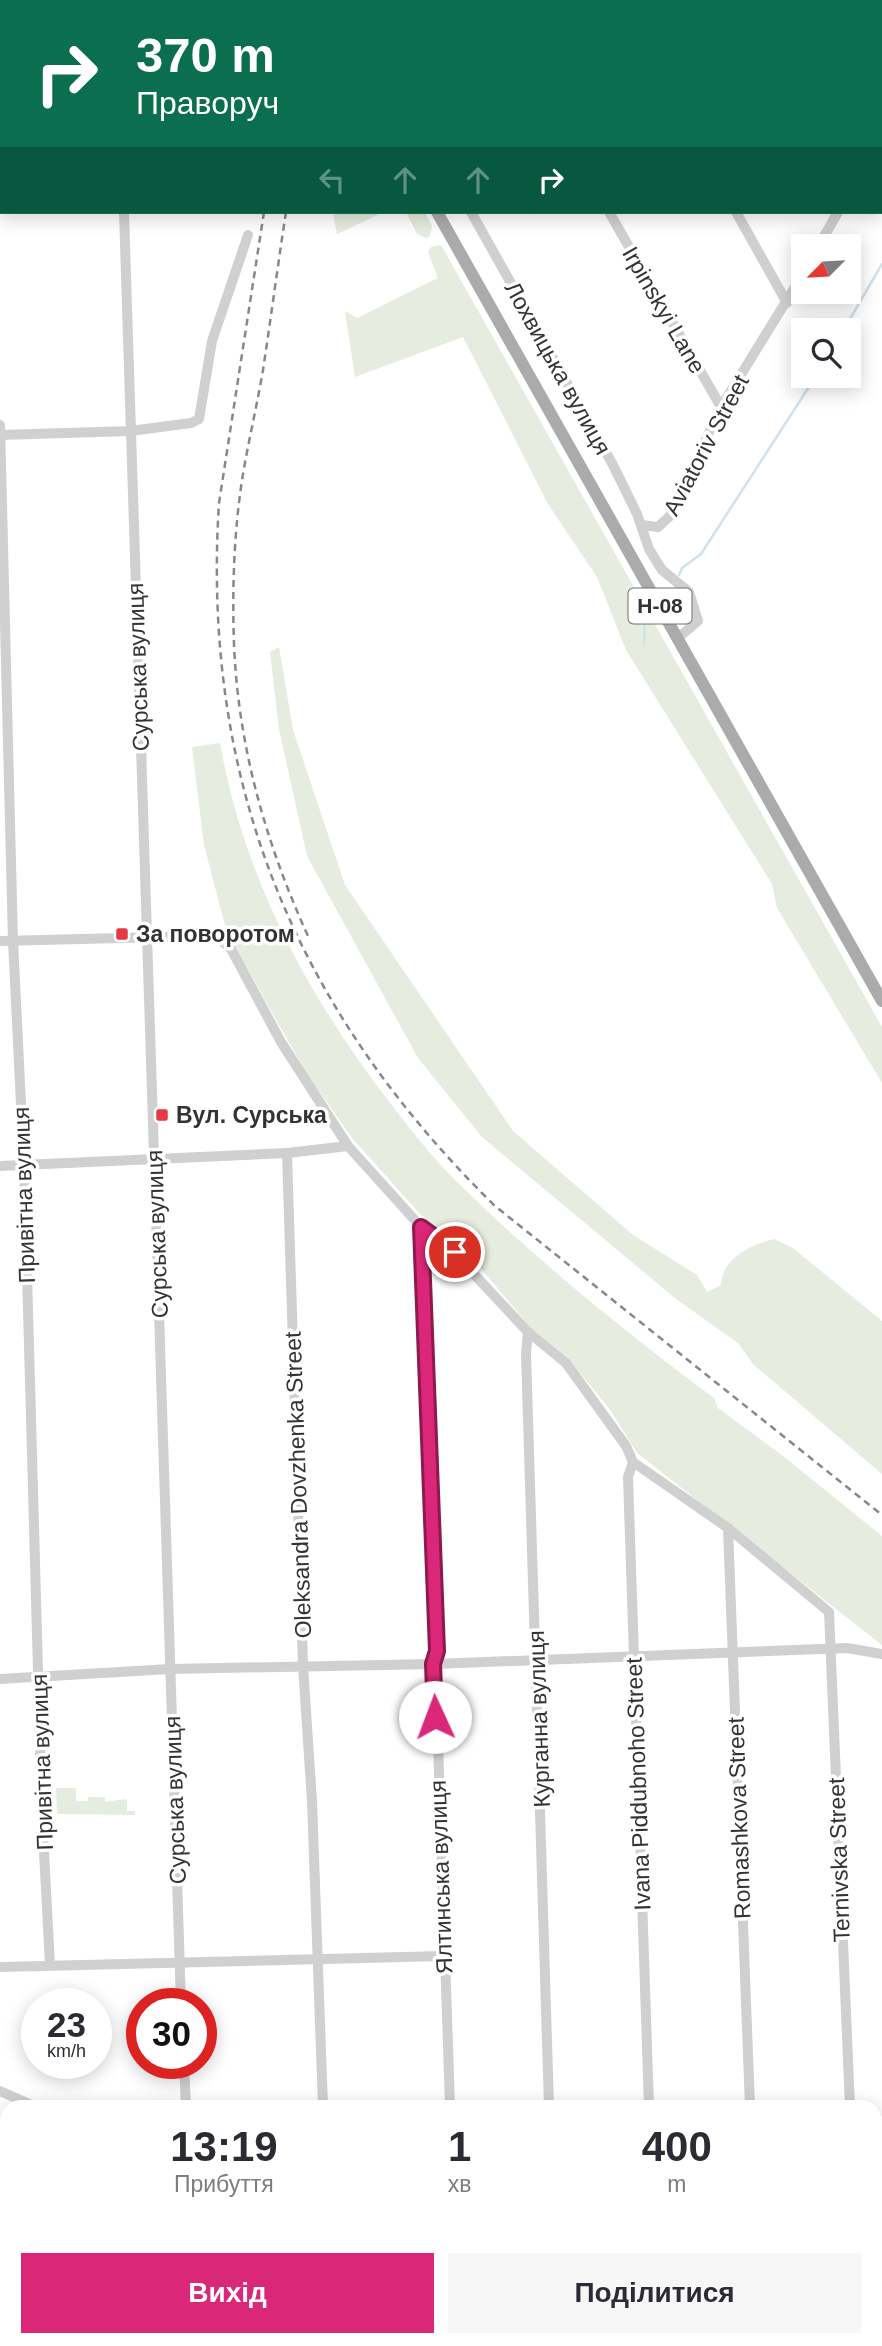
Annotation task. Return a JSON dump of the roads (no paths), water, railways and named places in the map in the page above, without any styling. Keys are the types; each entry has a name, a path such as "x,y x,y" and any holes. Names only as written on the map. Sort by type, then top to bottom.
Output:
{"main road":[{"name":"Н-08","path":"438,214 882,1001"}],"street":[{"name":"Сурська вулиця","path":"124,214 181,1988"},
{"name":"Лохвицька вулиця","path":"472,214 613,465 641,525 649,549 662,570 689,592 698,621 678,638"},
{"name":"Irpinskyi Lane","path":"610,214 721,407"},
{"path":"737,214 787,303"},
{"path":"825,234 837,214"},
{"path":"0,435 130,430 191,423 199,419 212,341 248,235"},
{"name":"Aviatoriv Street","path":"641,525 658,527 670,516 721,407 791,296"},
{"name":"Привітна вулиця","path":"0,425 13,941 24,1165 42,1815 50,1965"},
{"path":"0,941 203,936 222,941 231,949 281,1042 348,1146 421,1227 441,1239 528,1332 566,1363 588,1391 633,1462 728,1528"},
{"path":"0,1166 155,1161 287,1153 348,1146"},
{"name":"Oleksandra Dovzhenka Street","path":"287,1153 303,1665 323,2100"},
{"name":"Ялтинська вулиця","path":"421,1227 437,1651 433,1664 450,2100"},
{"name":"Курганна вулиця","path":"528,1332 526,1353 549,2100"},
{"name":"Ivana Piddubnoho Street","path":"633,1462 628,1477 649,2100"},
{"name":"Ternivska Street","path":"728,1528 829,1612 850,2100"},
{"name":"Romashkova Street","path":"728,1528 750,2100"},
{"path":"0,1679 170,1669 433,1664 847,1648 882,1654"},
{"path":"0,1967 181,1964 318,1957 443,1956"},
{"path":"185,2079 186,2100"},
{"path":"0,2091 20,2100"}],"waterway":[{"path":"851,318 882,264"},
{"path":"679,575 682,568 701,554 808,388"},
{"path":"665,594 672,589"},
{"path":"644,644 645,611"}],"railway":[{"path":"264,214 219,503 218,606 227,704 246,797 276,886 315,972 365,1053 425,1131 495,1206 882,1515"},
{"path":"286,214 263,370 240,495 234,559 234,644 241,720 257,794 279,866 308,936"}],"place":[{"name":"За поворотом","path":"122,934"},
{"name":"Вул. Сурська","path":"162,1115"}]}
